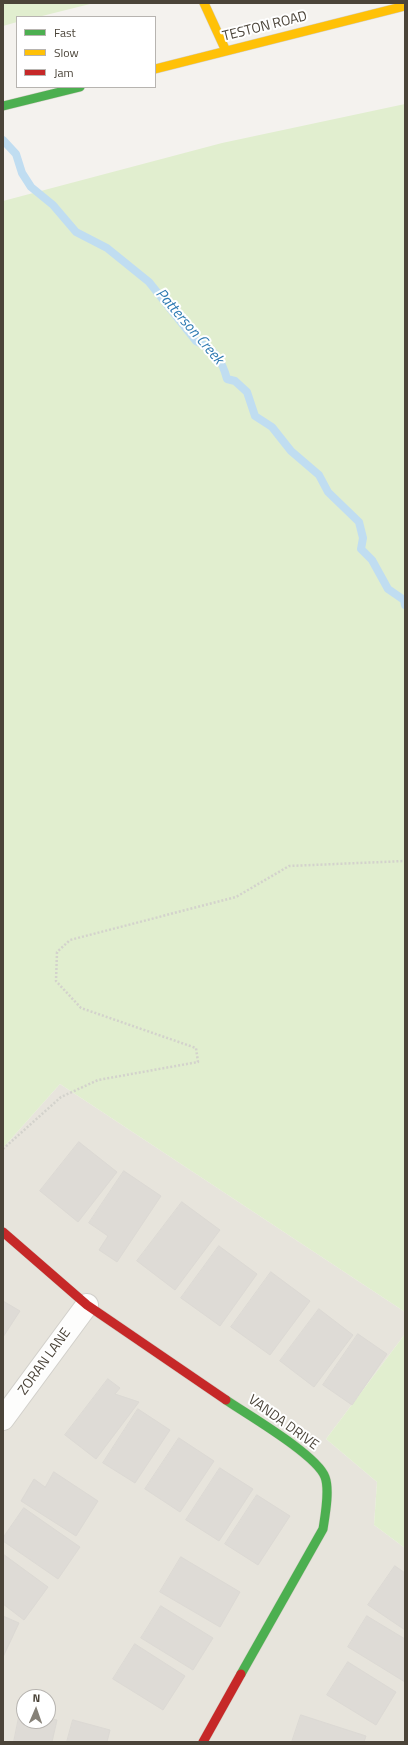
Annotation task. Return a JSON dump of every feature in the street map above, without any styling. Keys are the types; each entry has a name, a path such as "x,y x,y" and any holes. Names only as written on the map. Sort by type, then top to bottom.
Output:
{"street":[{"path":"204,3 226,51"},
{"name":"TESTON ROAD","path":"156,69 405,6"},
{"path":"3,106 76,88"},
{"name":"VANDA DRIVE","path":"3,1232 87,1305 307,1455 325,1477 327,1504 323,1529 303,1568 203,1742"},
{"name":"ZORAN LANE","path":"3,1419 87,1305"}],"path":[{"path":"3,1149 61,1097 98,1080 198,1062 196,1048 81,1008 56,981 57,952 70,940 236,897 289,866 405,861"}],"shaded area":[{"path":"60,1084 405,1312 405,1334 326,1439 377,1482 374,1525 405,1548 405,1742 3,1742 3,1148"}],"green space":[{"path":"3,3 94,3 42,16 16,16 16,22 3,26"},
{"path":"405,104 405,1312 60,1084 3,1148 3,201 222,143"},
{"path":"405,1334 405,1548 374,1525 377,1482 326,1439"}],"building":[{"path":"79,1142 117,1172 78,1222 40,1191"},
{"path":"124,1171 161,1196 117,1262 99,1250 108,1236 89,1223"},
{"path":"182,1202 220,1230 175,1290 137,1261"},
{"path":"219,1246 257,1274 220,1326 181,1298"},
{"path":"271,1272 310,1301 270,1355 231,1327"},
{"path":"3,1301 20,1311 3,1337"},
{"path":"319,1309 353,1335 314,1387 280,1361"},
{"path":"358,1334 387,1354 352,1405 323,1385"},
{"path":"108,1379 120,1388 115,1394 139,1402 96,1459 65,1435"},
{"path":"138,1409 170,1430 135,1483 103,1463"},
{"path":"179,1438 214,1461 180,1512 145,1489"},
{"path":"220,1468 253,1489 219,1541 186,1520"},
{"path":"54,1472 98,1501 76,1536 21,1501 34,1479 45,1487"},
{"path":"257,1495 290,1516 258,1565 225,1544"},
{"path":"24,1508 80,1547 58,1579 3,1541 3,1538"},
{"path":"3,1554 48,1587 24,1620 3,1604"},
{"path":"181,1557 240,1592 220,1627 160,1592"},
{"path":"395,1566 405,1573 405,1630 368,1605"},
{"path":"161,1606 213,1638 193,1670 141,1638"},
{"path":"3,1616 19,1623 3,1657"},
{"path":"367,1616 405,1639 405,1682 348,1647"},
{"path":"135,1644 185,1676 163,1710 113,1679"},
{"path":"348,1662 396,1692 376,1725 327,1695"},
{"path":"301,1715 366,1736 364,1742 292,1742"},
{"path":"73,1720 110,1730 107,1742 67,1742"},
{"path":"17,1729 55,1729 52,1742 14,1742"}],"waterway":[{"name":"Patterson Creek","path":"3,140 16,154 22,173 31,187 53,205 76,232 107,248 149,282 196,341 208,348 216,356 223,366 227,379 235,381 247,392 255,416 272,427 291,451 319,475 328,492 359,522 363,538 361,549 372,560 388,589 404,600 405,605"}],"traffic: fast":[{"path":"3,106 76,88"},
{"path":"226,1400 281,1436 309,1458 319,1468 325,1477 327,1489 327,1503 323,1529 241,1674"}],"traffic: slow":[{"path":"204,3 226,51"},
{"path":"156,69 405,6"}],"traffic: jam":[{"path":"3,1232 87,1305 226,1400"},
{"path":"203,1742 241,1674"}]}
